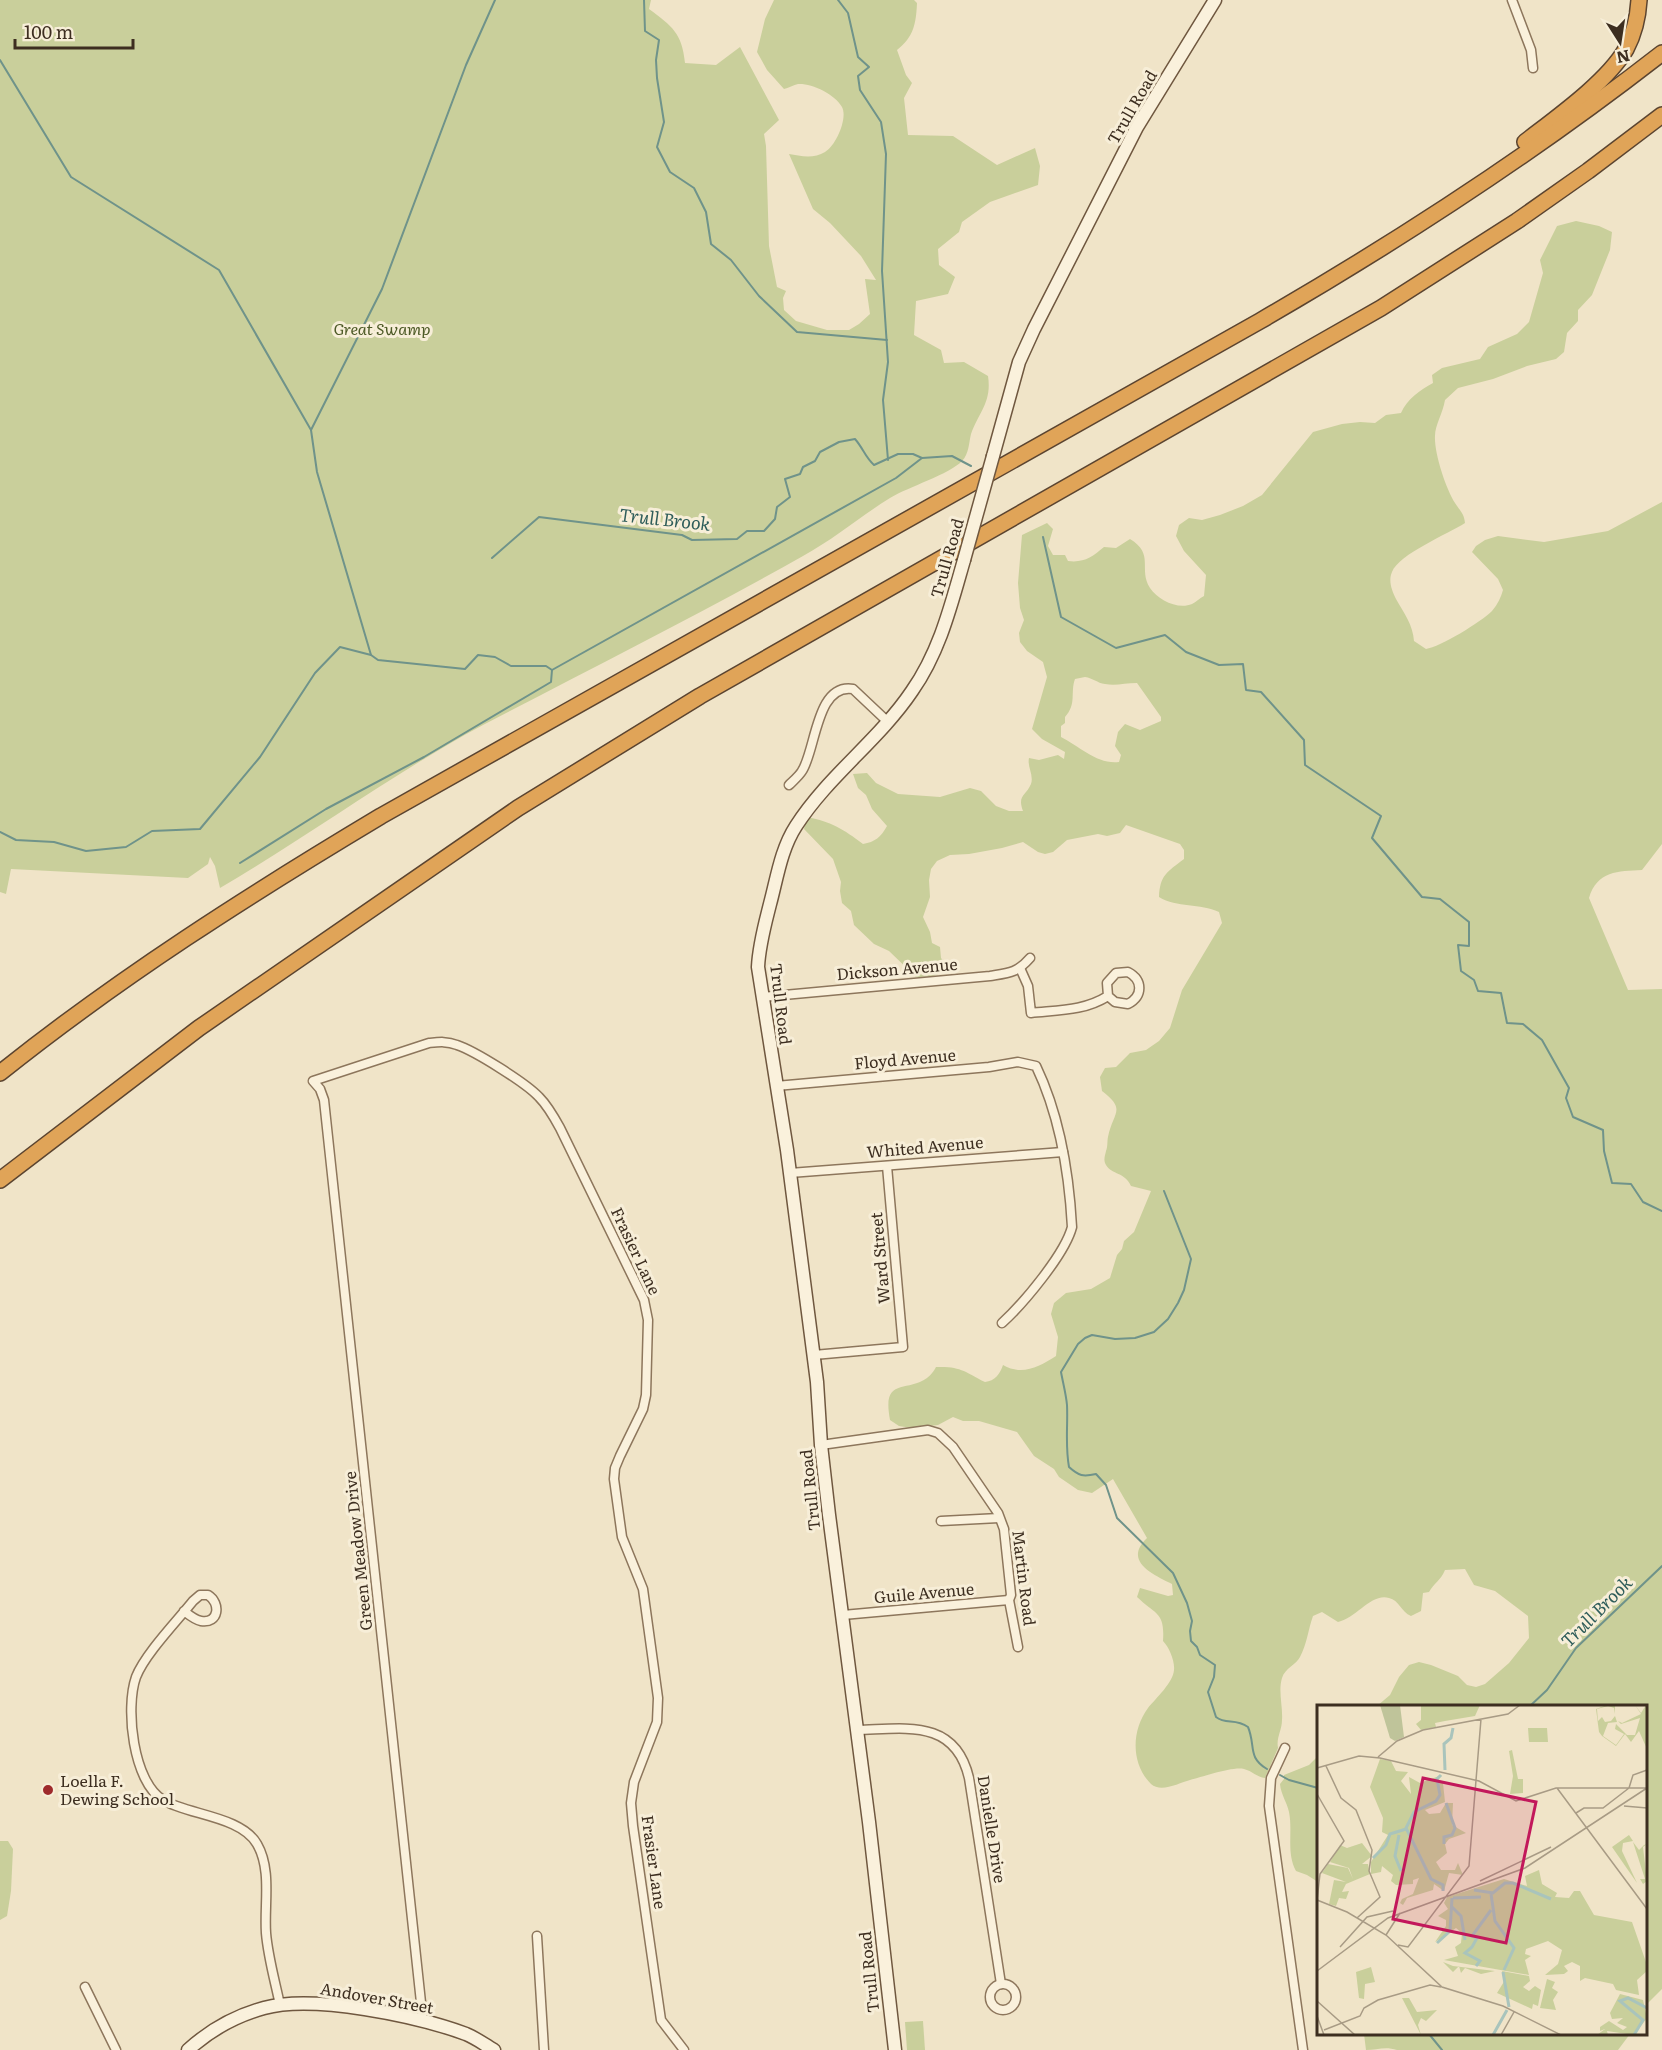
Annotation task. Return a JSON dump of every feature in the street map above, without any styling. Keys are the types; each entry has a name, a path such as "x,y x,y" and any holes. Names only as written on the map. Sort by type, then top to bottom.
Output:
{"highway":[{"path":"1390,244 1540,130 1604,76 1618,61 1630,41 1639,0"},
{"path":"0,1073 153,960 310,858 1269,316 1390,244 1533,149 1662,53"},
{"path":"0,1180 199,1028 518,808 700,696 1381,308 1516,221 1662,116"}],"street":[{"name":"Trull Road","path":"895,2050 821,1445 814,1355 790,1173 762,997 758,967 760,953 780,863 787,842 808,809 888,722 914,689 932,656 944,628 1014,378 1034,329 1137,127 1215,0"},
{"path":"1512,0 1531,50 1533,68"},
{"path":"789,785 803,769 819,720 836,691 843,688 853,689 888,722"},
{"name":"Dickson Avenue","path":"762,997 990,976 1013,972 1030,958"},
{"path":"1020,968 1028,986 1031,1013 1078,1009 1108,996"},
{"path":"1128,972 1137,979 1140,991 1132,1002 1119,1004 1108,996 1107,983 1116,973 1128,972"},
{"name":"Frasier Lane","path":"313,1081 429,1043 440,1042 459,1045 471,1051 529,1088 548,1107 560,1128 644,1300 648,1320 646,1395 643,1408 615,1468 614,1479 622,1537 643,1589 658,1698 657,1722 634,1782 632,1814 661,2020 684,2050"},
{"name":"Floyd Avenue","path":"776,1086 979,1068 1018,1062 1036,1066 1052,1104 1063,1152"},
{"name":"Green Meadow Drive","path":"313,1081 320,1089 324,1100 423,2021"},
{"path":"1002,1323 1053,1264 1069,1240 1072,1216 1063,1152"},
{"name":"Whited Avenue","path":"790,1173 1063,1152"},
{"name":"Ward Street","path":"814,1355 903,1347 887,1166"},
{"name":"Martin Road","path":"821,1445 928,1430 938,1433 953,1446 999,1518 1005,1539 1011,1595 1009,1600 1018,1647"},
{"path":"941,1521 999,1518"},
{"name":"Guile Avenue","path":"843,1615 1009,1600"},
{"path":"184,1611 136,1676 132,1713 138,1763 148,1785 162,1800 238,1827 251,1836 256,1844 265,1869 266,1934 280,2005"},
{"name":"Danielle Drive","path":"857,1730 911,1729 931,1732 949,1741 961,1755 969,1778 1001,1984"},
{"path":"1286,1749 1271,1778 1269,1806 1303,2050"},
{"path":"537,1936 544,2050"},
{"path":"85,1987 116,2050"},
{"name":"Andover Street","path":"188,2050 226,2022 265,2007 326,2004 423,2021 468,2035 494,2050"}],"green space":[{"name":"Great Swamp","path":"0,0 651,0 649,9 664,20 678,37 685,63 716,65 740,47 779,120 764,134 769,246 777,287 786,291 783,298 784,310 796,321 827,330 849,330 870,314 865,279 876,280 861,256 830,223 813,209 789,154 812,156 829,149 837,138 842,124 842,107 839,102 822,90 809,85 798,84 784,89 767,70 757,52 765,19 774,0 914,0 917,3 916,17 911,35 897,50 906,75 912,83 904,98 908,135 953,136 997,165 1035,148 1040,166 1038,185 990,202 962,222 959,232 938,249 939,265 955,277 948,294 916,301 914,335 941,350 944,363 964,362 988,376 988,393 971,434 966,455 956,466 890,498 803,556 449,744 220,888 215,866 210,857 208,864 188,878 11,869 6,894 0,892"},
{"path":"1576,221 1599,226 1612,232 1610,250 1592,295 1578,310 1578,321 1567,333 1564,352 1556,359 1458,388 1445,400 1435,432 1436,452 1448,489 1463,514 1465,523 1404,558 1396,565 1390,582 1410,624 1414,641 1426,649 1450,639 1479,621 1492,611 1499,600 1503,590 1498,579 1472,552 1485,540 1498,536 1544,542 1608,531 1662,502 1662,844 1642,870 1610,874 1597,882 1589,898 1628,990 1662,989 1662,1989 1647,2004 1647,1705 1378,1705 1390,1695 1399,1677 1409,1665 1419,1662 1458,1676 1467,1685 1476,1687 1485,1684 1509,1663 1529,1638 1528,1616 1495,1591 1474,1585 1465,1569 1445,1570 1429,1592 1423,1593 1421,1611 1411,1616 1392,1599 1382,1597 1338,1622 1322,1612 1313,1616 1300,1657 1282,1678 1280,1688 1282,1720 1278,1748 1265,1778 1239,1768 1217,1772 1170,1787 1155,1787 1144,1776 1140,1767 1136,1737 1142,1717 1171,1680 1174,1666 1171,1654 1163,1641 1161,1619 1137,1597 1140,1588 1168,1596 1173,1595 1172,1584 1149,1571 1139,1560 1140,1546 1147,1538 1113,1479 1092,1493 1078,1490 1059,1477 1054,1469 1034,1456 1017,1432 979,1421 963,1421 953,1417 938,1425 912,1428 899,1426 890,1420 888,1406 892,1392 897,1388 927,1378 936,1367 957,1369 985,1382 997,1376 1003,1365 1017,1370 1030,1369 1056,1356 1058,1337 1051,1314 1054,1303 1066,1293 1091,1289 1110,1278 1124,1241 1134,1232 1151,1191 1131,1186 1125,1178 1112,1171 1105,1163 1108,1137 1116,1107 1110,1097 1102,1091 1100,1077 1105,1068 1116,1067 1130,1053 1146,1050 1159,1041 1170,1028 1182,990 1222,923 1219,912 1212,909 1173,903 1159,897 1165,875 1184,859 1184,850 1180,844 1126,825 1120,833 1107,836 1098,834 1067,840 1053,852 1045,854 1023,842 969,854 950,855 937,861 931,869 930,897 923,917 932,943 940,947 941,958 948,967 937,975 916,977 889,951 874,944 854,925 851,911 842,903 841,882 833,859 804,829 807,817 837,827 863,844 880,836 887,826 872,809 866,795 858,788 853,774 867,773 876,783 898,794 940,797 970,788 981,791 996,806 1009,811 1023,811 1021,802 1032,781 1029,758 1039,760 1058,755 1064,759 1065,752 1042,739 1032,729 1047,677 1043,662 1027,651 1020,642 1019,633 1024,620 1020,608 1018,583 1022,535 1047,523 1053,529 1048,546 1053,555 1065,555 1068,561 1088,558 1104,547 1116,548 1130,539 1142,550 1147,581 1154,592 1163,600 1175,605 1187,606 1194,603 1204,596 1206,575 1184,551 1176,536 1179,525 1189,518 1202,520 1220,515 1262,495 1313,432 1342,424 1375,423 1386,415 1401,413 1414,395 1433,383 1432,375 1442,368 1480,359 1488,347 1517,334 1529,322 1543,273 1540,260 1557,226","holes":["1085,677 1109,685 1137,683 1161,717 1161,721 1140,730 1125,724 1118,732 1115,746 1121,755 1119,762 1096,758 1061,737 1061,726 1065,723 1065,717 1071,708 1075,679"]},
{"path":"1317,1757 1317,1881 1296,1871 1293,1864 1290,1849 1289,1812 1280,1784 1284,1775 1309,1765"},
{"path":"0,1841 8,1841 13,1849 7,1916 0,1920"},
{"path":"923,2021 925,2050 907,2050 905,2022"},
{"path":"1364,2035 1629,2035 1618,2050 1397,2050 1385,2048 1366,2050"}],"waterway":[{"path":"311,430 382,289 466,65 495,0"},
{"path":"644,0 645,31 659,40 656,60 657,78 664,122 657,147 670,172 694,188 706,212 711,244 731,260 759,296 797,332 887,340"},
{"path":"838,0 848,13 858,57 869,67 858,76 860,90 881,122 886,154 882,271 888,362 883,400 888,460"},
{"path":"0,60 71,177 219,270 311,430 317,472 371,655"},
{"name":"Trull Brook","path":"492,558 539,517 682,535 692,540 737,539 747,531 764,531 775,519 777,507 790,497 785,479 800,474 803,467 815,461 820,452 839,442 855,439 874,465 898,454 913,454 922,458 952,456 971,466"},
{"path":"0,832 16,840 54,842 86,851 126,847 152,831 200,829 260,757 315,673 340,647 371,655 378,660 465,669 478,655 495,657 511,666 546,666 552,670 896,478 922,458"},
{"name":"Trull Brook","path":"1043,537 1061,617 1116,648 1165,635 1186,652 1219,665 1243,664 1246,690 1261,692 1304,740 1305,765 1381,816 1372,838 1422,897 1440,899 1469,922 1469,946 1458,945 1461,971 1474,980 1478,991 1501,993 1507,1023 1523,1024 1542,1040 1569,1088 1566,1098 1573,1117 1603,1130 1604,1151 1612,1183 1631,1184 1643,1202 1662,1211"},
{"path":"240,863 326,809 424,757 551,682 552,670"},
{"path":"1164,1191 1191,1259 1184,1290 1168,1319 1154,1332 1135,1338 1115,1339 1092,1335 1078,1344 1061,1372 1067,1405 1069,1467 1081,1475 1096,1474 1106,1485 1117,1518 1173,1573 1187,1603 1192,1621 1191,1641 1197,1647 1200,1655 1215,1665 1214,1677 1208,1692 1216,1717 1248,1727 1254,1755 1267,1769"},
{"name":"Trull Brook","path":"1531,1705 1547,1690 1576,1648 1662,1566"},
{"path":"1280,1775 1289,1780 1317,1788"},
{"name":"Trull Brook","path":"1430,2035 1442,2050"}],"place":[{"name":"Loella F. Dewing School","path":"48,1790"}]}
